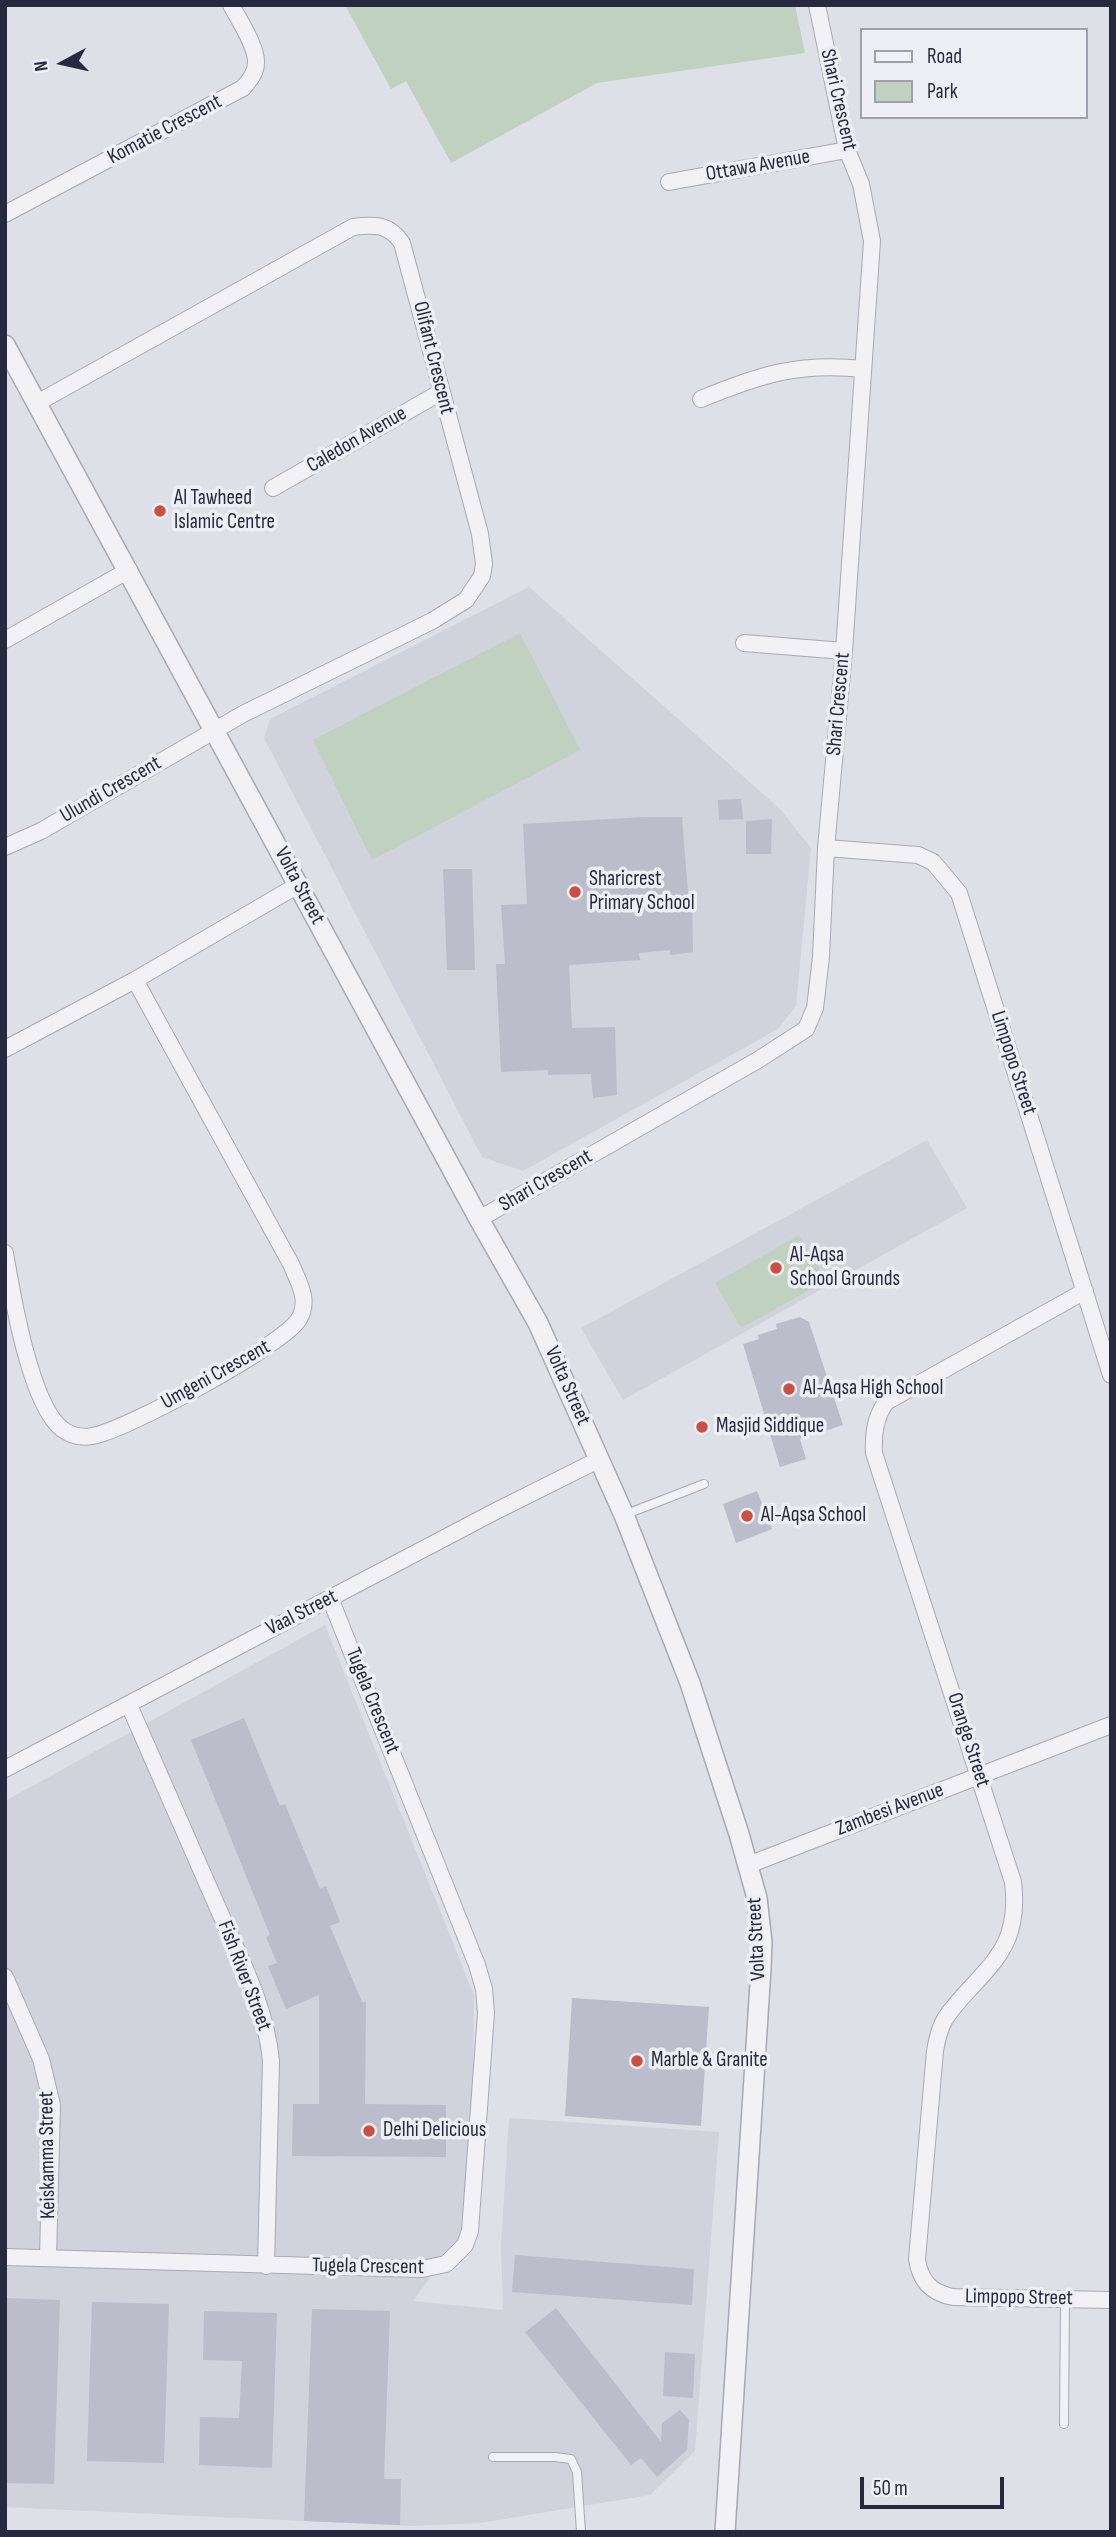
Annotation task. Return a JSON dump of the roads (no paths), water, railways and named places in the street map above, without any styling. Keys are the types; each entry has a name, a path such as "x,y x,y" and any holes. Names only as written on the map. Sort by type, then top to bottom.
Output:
{"street":[{"name":"Komatie Crescent","path":"5,214 243,88 254,74 257,64 231,5"},
{"name":"Shari Crescent","path":"479,1219 758,1060 806,1029 815,1008 844,651 872,241 861,184 847,150 817,5"},
{"name":"Ottawa Avenue","path":"669,182 847,150"},
{"name":"Olifant Crescent","path":"37,403 353,227 370,225 395,232 402,243 480,534 484,564 482,576 466,600 432,621 255,708 215,731"},
{"name":"Volta Street","path":"5,345 538,1323 624,1515 690,1683 748,1865 760,1916 761,1968 724,2532"},
{"path":"701,399 770,373 833,366 863,369"},
{"name":"Caledon Avenue","path":"273,488 441,392"},
{"path":"5,640 129,570"},
{"path":"744,643 844,651"},
{"name":"Ulundi Crescent","path":"5,847 41,831 215,731"},
{"name":"Limpopo Street","path":"826,848 918,855 933,862 960,893 1111,1375"},
{"path":"5,1049 135,981 298,885"},
{"name":"Umgeni Crescent","path":"5,1254 22,1337 33,1375 46,1409 60,1428 72,1435 92,1436 127,1423 220,1376 270,1346 289,1332 300,1318 304,1295 291,1264 135,981"},
{"name":"Orange Street","path":"929,2288 918,2271 917,2259 935,2050 939,2031 958,2001 999,1952 1010,1934 1014,1913 1013,1882 874,1453 875,1423 886,1402 899,1393 1085,1291"},
{"name":"Vaal Street","path":"5,1769 600,1459"},
{"name":"Tugela Crescent","path":"5,2257 266,2266 435,2268 446,2264 465,2245 470,2231 485,2028 484,1989 398,1764 330,1598"},
{"name":"Fish River Street","path":"129,1705 264,2017 271,2061 266,2266"},
{"name":"Zambesi Avenue","path":"748,1865 1111,1725"},
{"name":"Keiskamma Street","path":"5,1976 41,2059 52,2105 48,2258"},
{"name":"Limpopo Street","path":"929,2288 953,2297 1111,2301"}],"lane":[{"path":"624,1515 704,1484"},
{"path":"1064,2424 1065,2299"},
{"path":"492,2457 571,2459 577,2472 581,2532"}],"place":[{"name":"Al Tawheed Islamic Centre","path":"160,511"},
{"name":"Sharicrest Primary School","path":"575,892"},
{"name":"Al-Aqsa School Grounds","path":"776,1268"},
{"name":"Al-Aqsa High School","path":"789,1389"},
{"name":"Masjid Siddique","path":"702,1427"},
{"name":"Al-Aqsa School","path":"747,1516"},
{"name":"Marble & Granite","path":"637,2061"},
{"name":"Delhi Delicious","path":"369,2131"}]}
